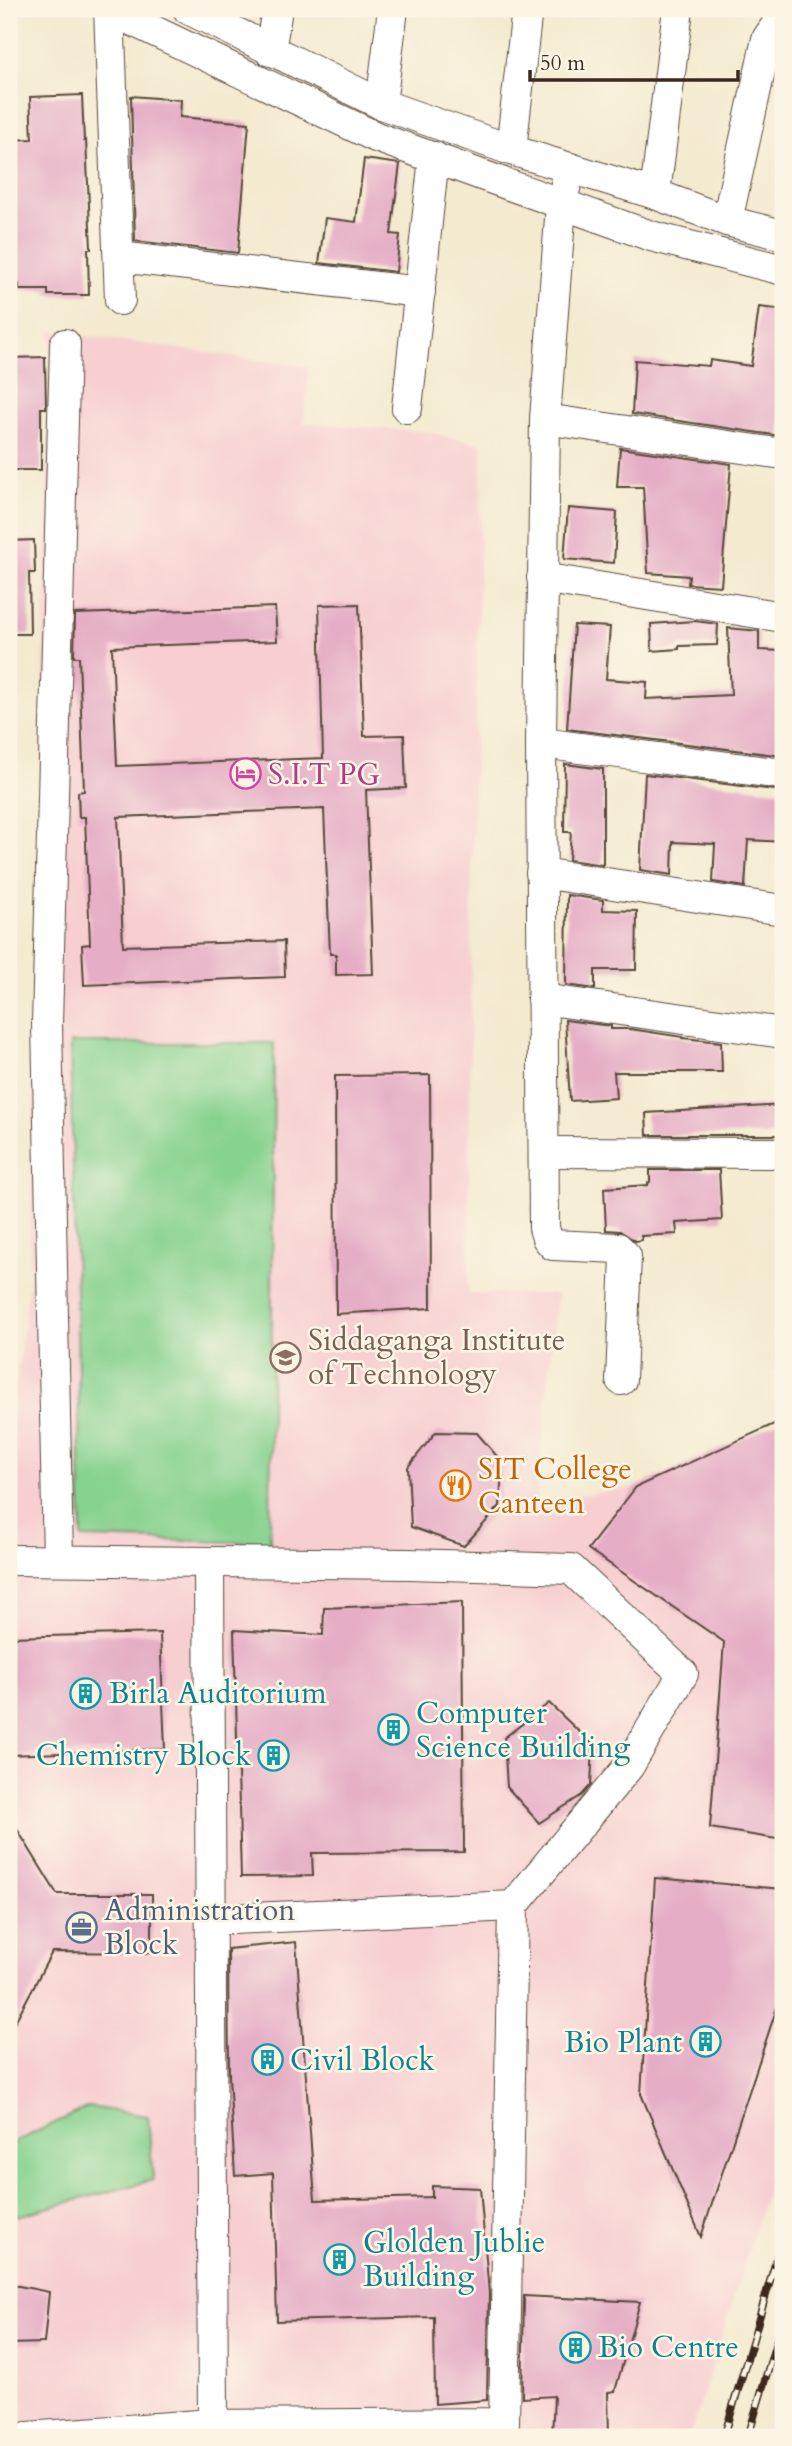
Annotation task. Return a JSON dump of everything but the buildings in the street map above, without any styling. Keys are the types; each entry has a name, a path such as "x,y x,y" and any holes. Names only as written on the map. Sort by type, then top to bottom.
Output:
{"street":[{"path":"120,300 108,9 178,40 267,86 376,137 651,236 783,270"},
{"path":"178,40 190,9 381,104 512,150 655,194 727,221 783,235"},
{"path":"270,51 277,9"},
{"path":"381,104 393,9"},
{"path":"512,150 527,9"},
{"path":"655,194 678,9"},
{"path":"727,221 767,39 775,27 783,23"},
{"path":"407,408 434,157"},
{"path":"570,168 561,205 545,419 541,743 544,1228 553,1245 618,1248 626,1256 621,1380"},
{"path":"119,257 420,292"},
{"path":"58,1560 47,1024 65,344"},
{"path":"545,419 783,454"},
{"path":"542,578 783,617"},
{"path":"541,743 783,774"},
{"path":"541,873 783,910"},
{"path":"542,999 783,1033"},
{"path":"544,1152 783,1153"},
{"path":"9,1560 408,1564 571,1569 683,1674 629,1766 513,1906 504,2423 367,2430 202,2425"},
{"path":"27,2437 213,2424 209,1562"},
{"path":"211,1920 513,1906"}],"shaded area":[{"name":"Siddaganga Institute of Technology","path":"51,331 309,367 304,423 429,432 482,445 472,869 468,1294 557,1294 536,1502 636,1487 783,1420 783,2140 690,2437 9,2437 9,1440 29,1281"}],"green space":[{"path":"70,1043 274,1043 270,1543 82,1538"},
{"path":"88,2107 148,2116 153,2180 17,2216 9,2173 9,2145"}],"railway":[{"path":"724,2437 783,2237"},
{"path":"748,2437 783,2319"}],"place":[{"name":"S.I.T PG","path":"245,774"},
{"name":"Siddaganga Institute of Technology","path":"285,1357"},
{"name":"SIT College Canteen","path":"455,1486"},
{"name":"Birla Auditorium","path":"86,1693"},
{"name":"Computer Science Building","path":"393,1730"},
{"name":"Chemistry Block","path":"274,1755"},
{"name":"Administration Block","path":"81,1927"},
{"name":"Bio Plant","path":"705,2042"},
{"name":"Civil Block","path":"267,2060"},
{"name":"Glolden Jublie Building","path":"340,2259"},
{"name":"Bio Centre","path":"575,2347"}]}
